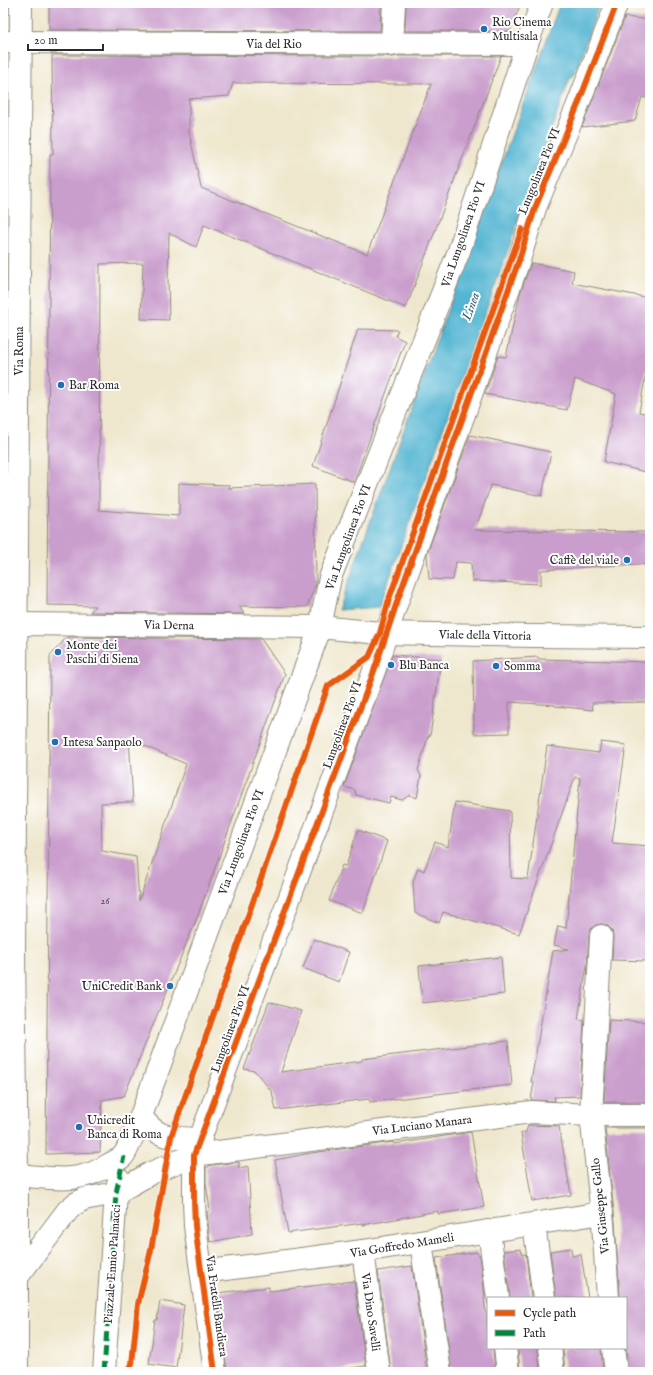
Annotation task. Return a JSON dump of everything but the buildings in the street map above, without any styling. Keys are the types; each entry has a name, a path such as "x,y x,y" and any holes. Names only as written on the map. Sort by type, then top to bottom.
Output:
{"street":[{"name":"Via Roma","path":"17,1372 17,1175 10,1145 9,830 12,42 21,3"},
{"path":"392,45 394,3"},
{"name":"Via Lungolinea Pio VI","path":"124,1156 141,1116 320,627 330,578 459,251 527,44 542,3"},
{"name":"Lungolinea Pio VI","path":"198,1147 388,632 519,260 535,208 577,107 617,3"},
{"name":"Via del Rio","path":"12,42 392,45 527,44"},
{"name":"Via Derna","path":"10,624 320,627"},
{"name":"Viale della Vittoria","path":"320,627 380,633 650,637"},
{"name":"Via Giuseppe Gallo","path":"601,936 591,1115 602,1213 608,1297"},
{"name":"Via Luciano Manara","path":"198,1147 518,1113 549,1112 591,1115 650,1115"},
{"path":"141,1116 152,1129 164,1136 198,1147"},
{"path":"18,1276 68,1210 75,1204 84,1199 95,1196 116,1193 198,1147"},
{"name":"Via Fratelli Bandiera","path":"198,1147 194,1200 198,1243 215,1372"},
{"path":"17,1175 74,1179 84,1177 106,1167 124,1156"},
{"name":"Piazzale Ennio Palmacci","path":"104,1372 116,1193 124,1156"},
{"name":"Via Goffredo Mameli","path":"202,1272 363,1251 602,1213"},
{"path":"534,1224 544,1297"},
{"path":"489,1231 498,1297"},
{"path":"421,1242 440,1372"},
{"name":"Via Dino Savelli","path":"363,1251 380,1372"},
{"path":"505,1349 508,1372"},
{"path":"550,1349 554,1372"},
{"path":"613,1349 616,1372"}],"water":[{"name":"Linea","path":"560,3 600,3 574,75 570,78 379,607 338,610"}],"marked path":[{"path":"104,1372 116,1193 124,1156"}],"cycle path":[{"path":"215,1372 195,1226 194,1155 374,671 398,599 519,260 535,208 577,107 617,3"},
{"path":"128,1372 132,1364 138,1304 151,1250 171,1137 328,686 369,657 380,633 389,599 522,229"}],"place":[{"name":"Rio Cinema Multisala","path":"484,29"},
{"name":"Bar Roma","path":"61,385"},
{"name":"Caffè del viale","path":"627,560"},
{"name":"Monte dei Paschi di Siena","path":"58,652"},
{"name":"Blu Banca","path":"391,665"},
{"name":"Somma","path":"496,666"},
{"name":"Intesa Sanpaolo","path":"55,742"},
{"name":"UniCredit Bank","path":"170,986"},
{"name":"Unicredit Banca di Roma","path":"79,1127"}]}
